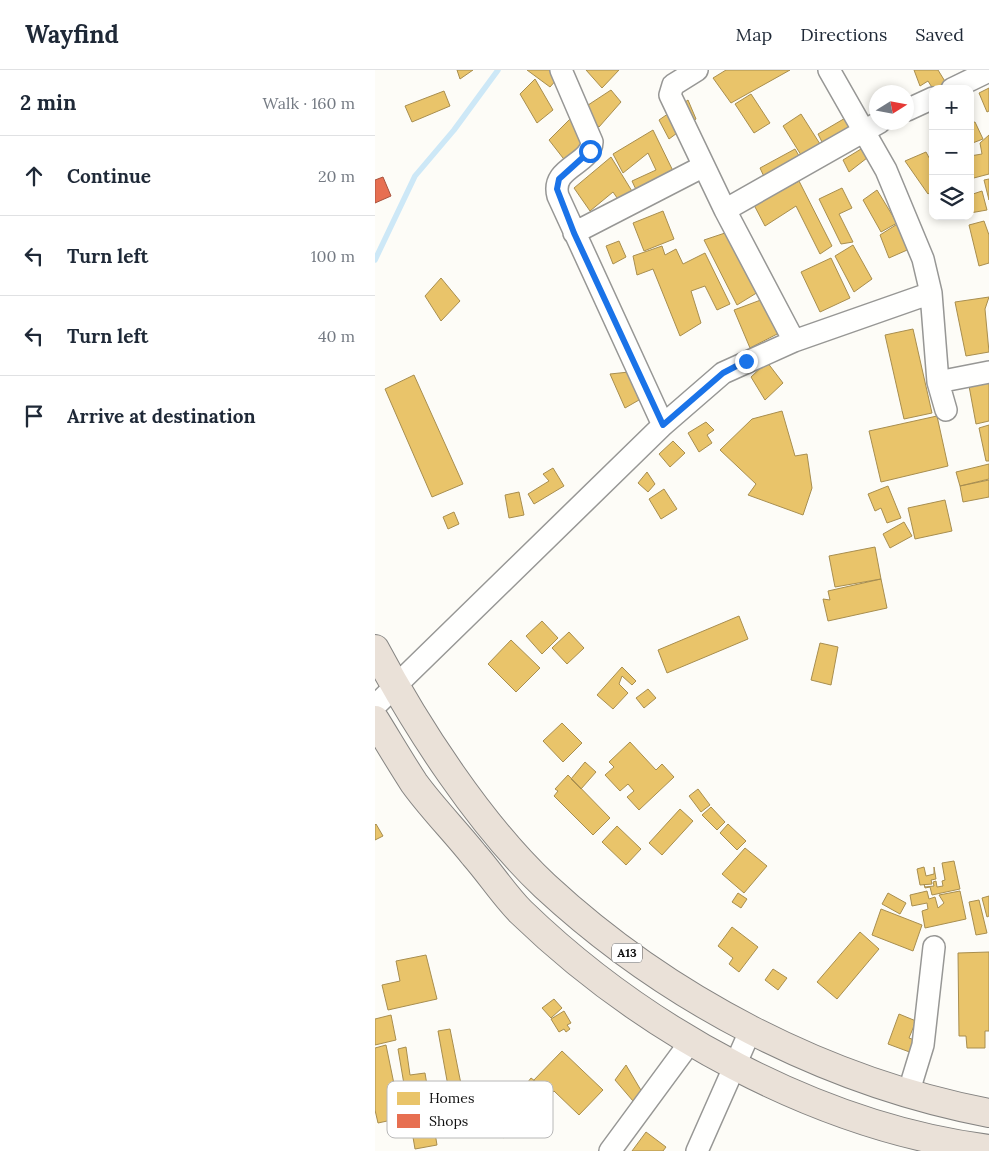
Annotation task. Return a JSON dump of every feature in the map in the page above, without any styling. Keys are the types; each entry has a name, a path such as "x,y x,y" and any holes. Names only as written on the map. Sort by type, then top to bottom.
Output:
{"highway":[{"name":"A13","path":"375,649 395,686 445,763 493,828 544,885 609,941 687,993 779,1045 908,1094 989,1113"},
{"path":"375,720 415,784 520,910 586,970 691,1041 734,1065 795,1094 870,1123 951,1144 989,1149"}],"street":[{"path":"561,70 592,142 590,151 559,179 557,184 559,196 574,233 663,425"},
{"path":"697,70 673,85 670,95 725,210 794,340"},
{"path":"829,70 869,122"},
{"path":"960,85 989,71"},
{"path":"914,107 929,100"},
{"path":"725,210 869,128"},
{"path":"873,130 886,170 923,259 931,293 938,382 946,410"},
{"path":"574,233 704,166"},
{"path":"375,706 663,425 723,373 794,340 931,293"},
{"path":"938,382 989,372"},
{"path":"908,1094 923,1045 934,948"},
{"path":"697,1151 751,1029"},
{"path":"610,1151 691,1041"}],"building: Homes":[{"path":"457,70 473,70 460,79"},
{"path":"527,70 565,70 550,87"},
{"path":"586,70 619,70 602,88"},
{"path":"726,70 790,70 731,103 713,78"},
{"path":"914,70 938,70 946,83 930,85 928,81 920,86"},
{"path":"535,79 553,110 537,123 520,94"},
{"path":"989,88 989,111 987,112 979,93"},
{"path":"611,90 621,102 599,127 582,109"},
{"path":"444,91 450,106 412,122 405,106"},
{"path":"751,94 770,123 754,133 735,104"},
{"path":"688,100 696,119 669,139 659,120"},
{"path":"801,114 820,144 801,155 783,126"},
{"path":"574,115 596,142 570,167 549,140"},
{"path":"847,117 856,132 826,150 818,134"},
{"path":"974,122 983,139 974,142 974,130"},
{"path":"653,130 676,177 639,196 632,181 656,170 648,153 623,173 613,154"},
{"path":"989,135 989,174 974,178 974,155 982,154 980,143"},
{"path":"795,149 802,161 767,183 760,168"},
{"path":"861,149 867,158 849,172 843,160"},
{"path":"926,152 929,158 928,194 905,161"},
{"path":"611,157 635,196 622,205 613,192 590,211 574,188"},
{"path":"989,179 989,200 984,180"},
{"path":"799,181 832,246 820,254 796,206 765,226 754,205"},
{"path":"842,188 852,208 839,214 853,242 841,244 819,199"},
{"path":"877,190 897,223 881,232 863,200"},
{"path":"982,191 987,210 974,212 974,194"},
{"path":"663,211 674,239 644,251 633,223"},
{"path":"902,221 914,247 889,258 880,235"},
{"path":"984,221 989,235 989,263 979,266 969,225"},
{"path":"734,230 763,289 737,305 704,240"},
{"path":"619,241 626,257 613,264 606,246"},
{"path":"853,245 872,279 854,292 835,256"},
{"path":"662,246 665,255 676,249 683,264 705,253 730,304 717,310 705,286 691,291 701,323 680,336 653,269 637,275 633,256"},
{"path":"831,258 850,298 820,312 801,272"},
{"path":"441,278 460,301 441,321 425,296"},
{"path":"989,297 985,309 989,352 966,356 955,302"},
{"path":"766,298 783,331 750,348 734,310"},
{"path":"913,329 932,413 904,419 885,335"},
{"path":"767,362 783,383 765,400 751,377"},
{"path":"629,372 639,400 625,408 610,374"},
{"path":"414,375 463,484 432,497 385,389"},
{"path":"989,382 989,421 976,424 969,386"},
{"path":"782,411 795,456 807,454 812,488 803,515 748,495 756,484 720,450 752,419"},
{"path":"937,416 948,466 881,482 869,431"},
{"path":"706,422 714,430 707,435 712,443 699,452 688,433"},
{"path":"989,425 989,461 986,461 979,428"},
{"path":"673,441 685,453 670,467 659,454"},
{"path":"989,464 989,479 960,486 956,472"},
{"path":"553,468 564,486 534,504 528,494 549,481 543,474"},
{"path":"647,472 655,484 648,492 638,483"},
{"path":"989,480 989,497 963,502 960,486"},
{"path":"888,486 901,518 887,523 881,508 875,511 868,494"},
{"path":"664,489 677,509 661,519 649,499"},
{"path":"519,492 524,515 509,518 505,495"},
{"path":"945,500 952,531 915,539 908,508"},
{"path":"454,512 459,524 448,529 443,517"},
{"path":"904,522 912,536 890,548 883,534"},
{"path":"875,547 881,579 835,587 829,556"},
{"path":"881,579 887,608 828,621 823,599 830,600 828,591"},
{"path":"739,616 748,639 667,673 658,650"},
{"path":"542,621 558,638 542,654 526,636"},
{"path":"569,632 584,648 567,664 552,648"},
{"path":"511,640 540,668 516,692 488,664"},
{"path":"820,643 838,647 831,685 811,680"},
{"path":"622,667 636,681 632,685 622,676 619,684 628,693 613,709 597,695"},
{"path":"648,689 656,698 644,708 636,698"},
{"path":"562,723 582,743 563,762 543,741"},
{"path":"630,742 656,770 662,764 674,777 639,810 627,797 634,791 628,784 620,791 605,775 614,767 609,762"},
{"path":"585,762 596,772 581,789 571,779"},
{"path":"568,775 610,818 593,835 554,796 558,791 555,789"},
{"path":"698,789 710,805 701,812 689,796"},
{"path":"711,807 725,822 717,830 702,815"},
{"path":"680,809 693,821 662,855 649,843"},
{"path":"728,824 746,841 737,850 720,833"},
{"path":"375,825 383,836 375,840"},
{"path":"617,826 641,849 626,865 602,842"},
{"path":"745,848 767,866 744,893 722,874"},
{"path":"954,861 960,889 932,895 930,887 925,888 924,884 925,887 934,886 933,882 936,881 937,887 943,886 942,881 945,880 942,863"},
{"path":"924,867 926,876 934,874 934,867 936,879 931,880 932,884 920,885 917,869"},
{"path":"927,891 929,899 935,897 938,908 944,903 939,895 960,891 966,919 925,928 922,911 928,909 927,903 912,906 910,895"},
{"path":"738,893 747,899 741,908 732,902"},
{"path":"888,893 906,903 900,914 882,904"},
{"path":"989,896 989,916 987,917 982,898"},
{"path":"979,900 987,933 976,935 969,902"},
{"path":"881,909 922,925 913,951 872,935"},
{"path":"732,927 758,947 739,972 729,964 733,958 718,946"},
{"path":"860,932 879,949 837,999 817,982"},
{"path":"989,952 989,1031 985,1031 985,1048 967,1048 966,1036 959,1036 958,953"},
{"path":"426,955 437,999 388,1010 382,985 400,981 396,961"},
{"path":"773,969 787,978 778,990 765,980"},
{"path":"554,999 562,1008 551,1018 542,1008"},
{"path":"564,1011 571,1023 567,1025 570,1029 566,1032 564,1029 559,1032 551,1019"},
{"path":"899,1014 916,1021 909,1038 928,1045 923,1057 888,1044"},
{"path":"391,1015 396,1040 375,1045 375,1019"},
{"path":"450,1029 460,1081 447,1081 438,1031"},
{"path":"386,1045 393,1081 387,1081 387,1121 378,1123 375,1110 375,1048"},
{"path":"406,1047 410,1075 425,1073 426,1081 403,1081 398,1049"},
{"path":"562,1051 603,1090 579,1115 553,1092 553,1081 533,1081"},
{"path":"626,1065 642,1092 633,1101 615,1080"},
{"path":"646,1132 666,1147 663,1151 632,1151"},
{"path":"413,1138 436,1138 437,1145 415,1149"}],"building: Shops":[{"path":"383,177 391,196 375,203 375,180"}],"waterway":[{"path":"375,260 415,176 454,130 498,70"}],"route":[{"path":"590,151 559,179 557,189 574,233 663,425 723,373 746,361"}]}
